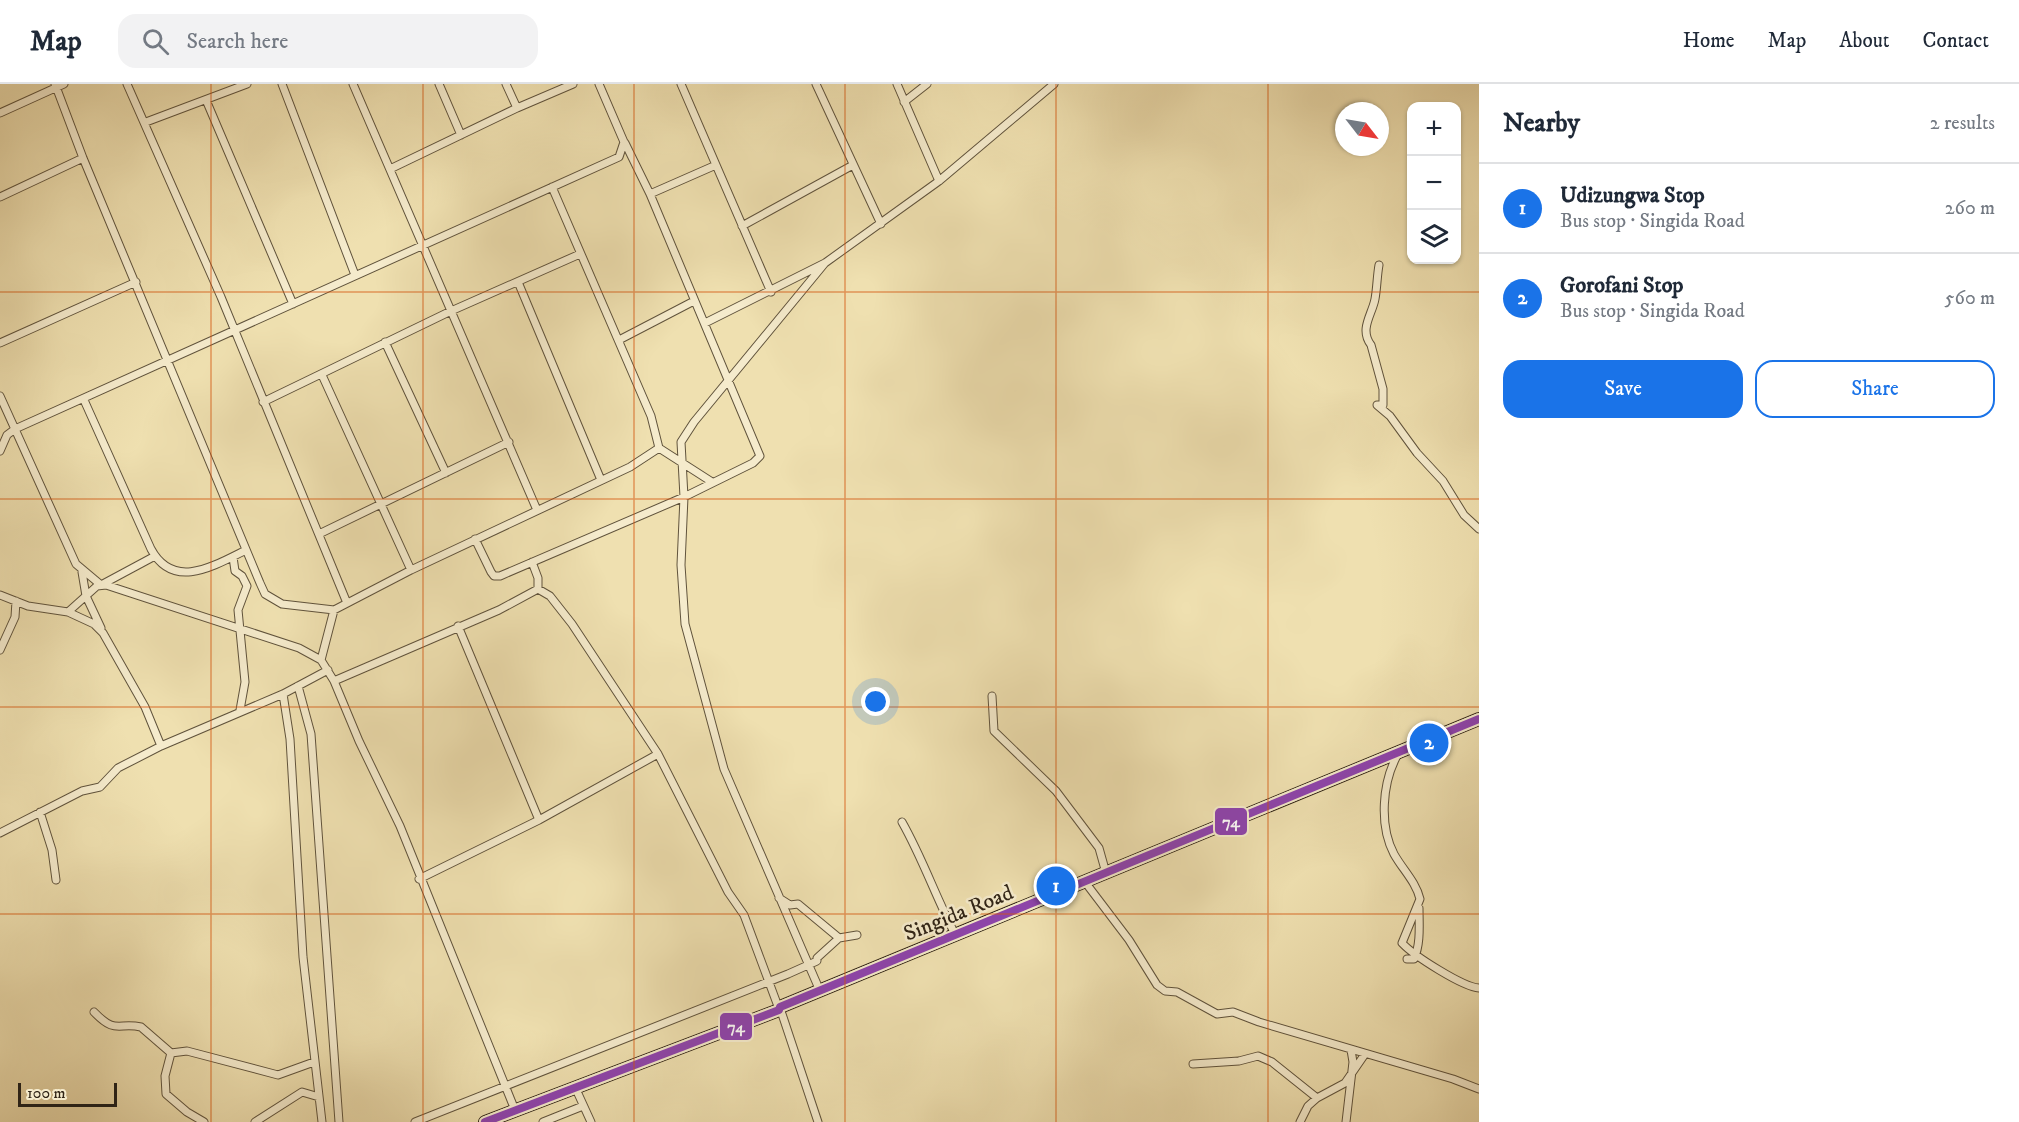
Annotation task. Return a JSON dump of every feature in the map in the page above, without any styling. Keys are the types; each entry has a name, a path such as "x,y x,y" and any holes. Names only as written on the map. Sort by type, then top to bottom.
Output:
{"highway":[{"name":"Singida Road","path":"485,1122 820,992 1479,719"}],"street":[{"path":"0,113 64,84"},
{"path":"127,84 146,122 347,603"},
{"path":"146,122 247,84"},
{"path":"282,84 355,275"},
{"path":"353,84 537,510"},
{"path":"439,84 461,135"},
{"path":"506,84 517,108"},
{"path":"390,169 517,108 573,84"},
{"path":"475,539 494,576 500,576 684,497 753,463 760,456 650,194 599,84"},
{"path":"681,84 771,292"},
{"path":"816,84 880,224"},
{"path":"897,84 939,181"},
{"path":"904,102 927,84"},
{"path":"705,324 825,263 939,181 1054,84"},
{"path":"56,86 83,158 246,550 266,594 273,600 316,610 334,610 475,539 630,467 658,448"},
{"path":"206,100 293,304"},
{"path":"0,451 8,435 15,429 84,400 423,244 618,158 624,142"},
{"path":"0,197 83,158"},
{"path":"650,194 716,165"},
{"path":"742,226 853,165"},
{"path":"552,187 651,416 658,448 712,483"},
{"path":"263,402 451,310 580,254"},
{"path":"820,992 724,769 685,624 681,566 684,497 681,442 729,379 825,263"},
{"path":"1379,265 1374,305 1366,326 1366,339 1373,352 1383,389 1383,405 1377,405 1390,416 1417,453 1443,481 1464,515 1479,529"},
{"path":"0,343 136,282"},
{"path":"518,282 602,480"},
{"path":"619,340 694,301"},
{"path":"385,342 446,473"},
{"path":"322,375 411,570"},
{"path":"0,396 68,548 82,572 86,596 103,633 145,707 161,746"},
{"path":"84,400 155,556 166,570 178,574 233,557 246,550"},
{"path":"319,534 509,442"},
{"path":"68,612 101,585 155,556"},
{"path":"233,557 236,571 242,576 247,586 238,610 245,682 240,710"},
{"path":"532,562 538,578 538,589"},
{"path":"82,572 101,585 299,648 321,660 334,681 359,741 400,826 419,879 515,1110"},
{"path":"334,681 538,589"},
{"path":"538,589 550,596 572,624 658,754 728,892 744,915 818,1122"},
{"path":"0,595 28,606 68,612 94,624 103,633"},
{"path":"0,650 15,617 16,601"},
{"path":"321,660 334,610"},
{"path":"458,626 539,820"},
{"path":"0,833 82,791 100,787 118,768 161,746 240,710 283,694 328,670"},
{"path":"298,686 311,734 339,1122"},
{"path":"283,694 290,739 303,957 322,1122"},
{"path":"992,696 994,731 1056,791 1099,848 1106,874"},
{"path":"1400,751 1390,771 1384,813 1388,839 1418,890 1420,899 1402,943 1466,985 1479,988"},
{"path":"419,879 539,820 658,754"},
{"path":"40,812 52,850 57,880"},
{"path":"902,822 923,858 938,902 956,936"},
{"path":"1085,882 1128,940 1152,978 1165,991 1177,992 1217,1014 1233,1012 1245,1015 1479,1089"},
{"path":"779,898 790,905 798,904 839,939"},
{"path":"1407,959 1414,959 1420,935 1418,906"},
{"path":"415,1122 768,983 817,961 817,957 839,939 856,935"},
{"path":"94,1012 100,1019 117,1028 141,1027 171,1053 187,1051 278,1075 314,1062"},
{"path":"1346,1122 1352,1069 1351,1050"},
{"path":"171,1053 165,1076 166,1094 187,1112 204,1122"},
{"path":"1300,1122 1308,1106 1317,1098 1339,1088 1365,1054"},
{"path":"1193,1064 1239,1061 1258,1056 1272,1062 1317,1098"},
{"path":"575,1088 591,1122"},
{"path":"255,1122 270,1110 302,1092 319,1097"},
{"path":"543,1122 584,1106"}],"transit line":[{"name":"74","path":"485,1122 779,1010 780,1007 1479,719"}],"place":[{"name":"Gorofani Stop","path":"1429,743"},
{"name":"Udizungwa Stop","path":"1056,886"}]}
